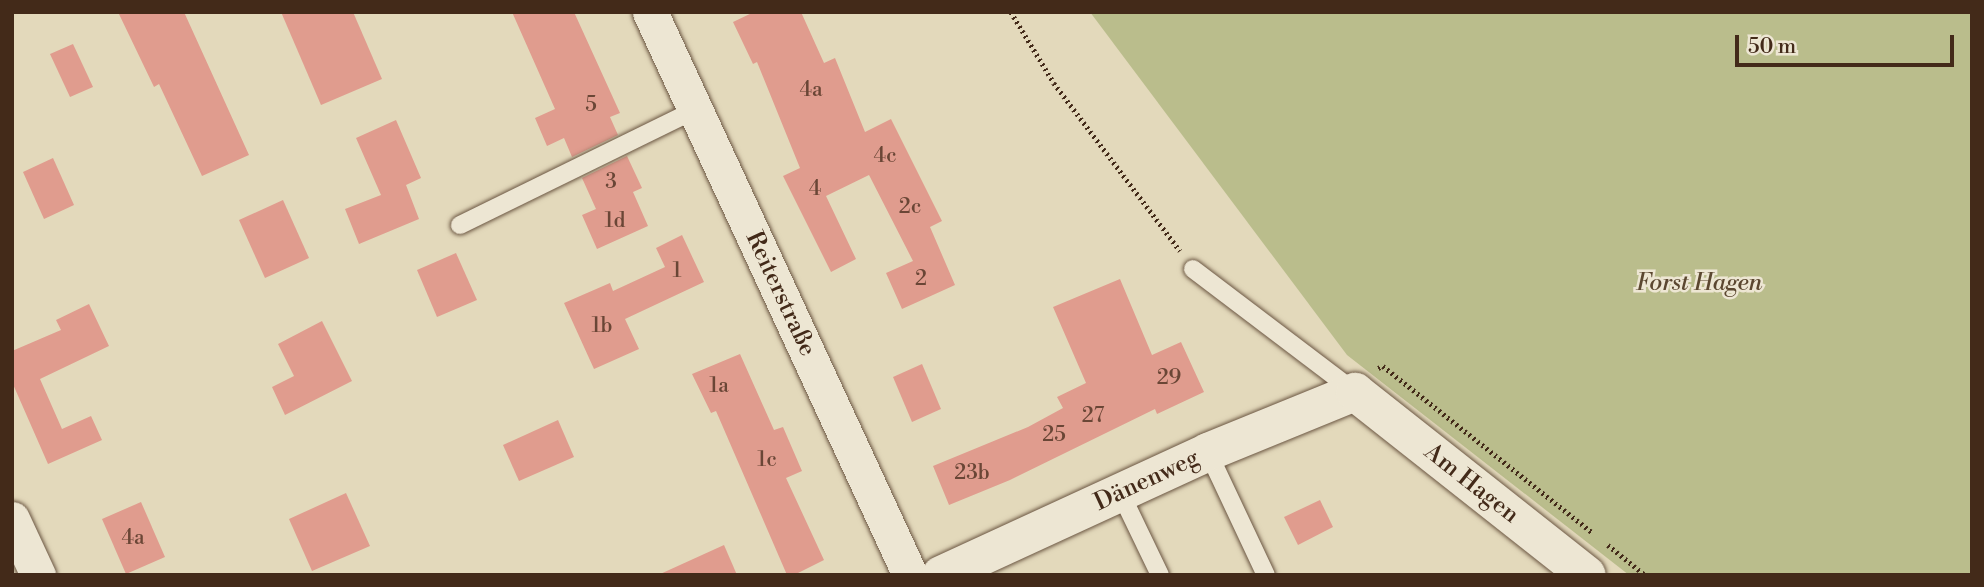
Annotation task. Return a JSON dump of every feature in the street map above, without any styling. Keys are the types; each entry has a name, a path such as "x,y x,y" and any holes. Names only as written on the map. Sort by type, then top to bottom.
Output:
{"street":[{"name":"Reiterstraße","path":"650,12 910,575"},
{"name":"Dänenweg","path":"941,575 1208,452 1355,392"},
{"name":"Am Hagen","path":"1355,392 1587,575"},
{"path":"12,519 38,575"}],"lane":[{"path":"460,225 695,110"},
{"path":"1193,269 1355,392"},
{"path":"1208,452 1266,575"},
{"path":"1121,494 1160,575"}],"path":[{"path":"1011,12 1055,83 1193,269"}],"green space":[{"name":"Forst Hagen","path":"1090,12 1972,12 1972,575 1629,575 1347,355"}],"building":[{"path":"118,12 184,12 249,155 202,176 159,84 154,87"},
{"path":"281,12 353,12 382,79 321,105"},
{"path":"512,12 574,12 620,113 610,117 618,135 572,157 564,138 547,146 535,118 555,109"},
{"path":"754,12 801,12 824,63 835,58 865,132 891,119 942,221 930,227 955,285 902,309 886,273 913,261 869,175 826,196 856,259 831,272 783,176 800,168 757,62 753,64 733,22"},
{"path":"73,44 93,87 70,97 50,54"},
{"path":"396,120 421,178 406,185 419,219 359,244 345,209 381,195 356,138"},
{"path":"627,156 642,188 633,192 648,226 597,249 582,215 596,209 582,178"},
{"path":"53,158 74,205 44,219 23,172"},
{"path":"283,200 309,258 265,278 239,220"},
{"path":"682,235 704,282 625,319 639,349 594,369 564,303 610,283 613,291 665,267 656,248"},
{"path":"456,253 477,300 437,317 417,270"},
{"path":"1120,279 1152,355 1181,342 1204,392 1157,414 1155,409 1010,480 949,505 933,466 1028,427 1063,408 1057,397 1086,383 1053,307"},
{"path":"89,304 109,346 40,379 62,429 91,416 102,440 48,464 12,382 12,351 61,330 56,320"},
{"path":"322,321 352,381 285,415 272,387 294,376 278,344"},
{"path":"740,354 774,430 783,427 802,471 786,478 824,560 794,575 787,575 716,411 711,413 692,374"},
{"path":"922,364 941,409 912,422 893,377"},
{"path":"558,420 574,457 519,481 503,445"},
{"path":"346,493 370,546 312,571 289,519"},
{"path":"1320,500 1333,527 1298,545 1284,517"},
{"path":"141,502 165,557 126,574 102,519"},
{"path":"724,545 737,575 658,575"}]}
